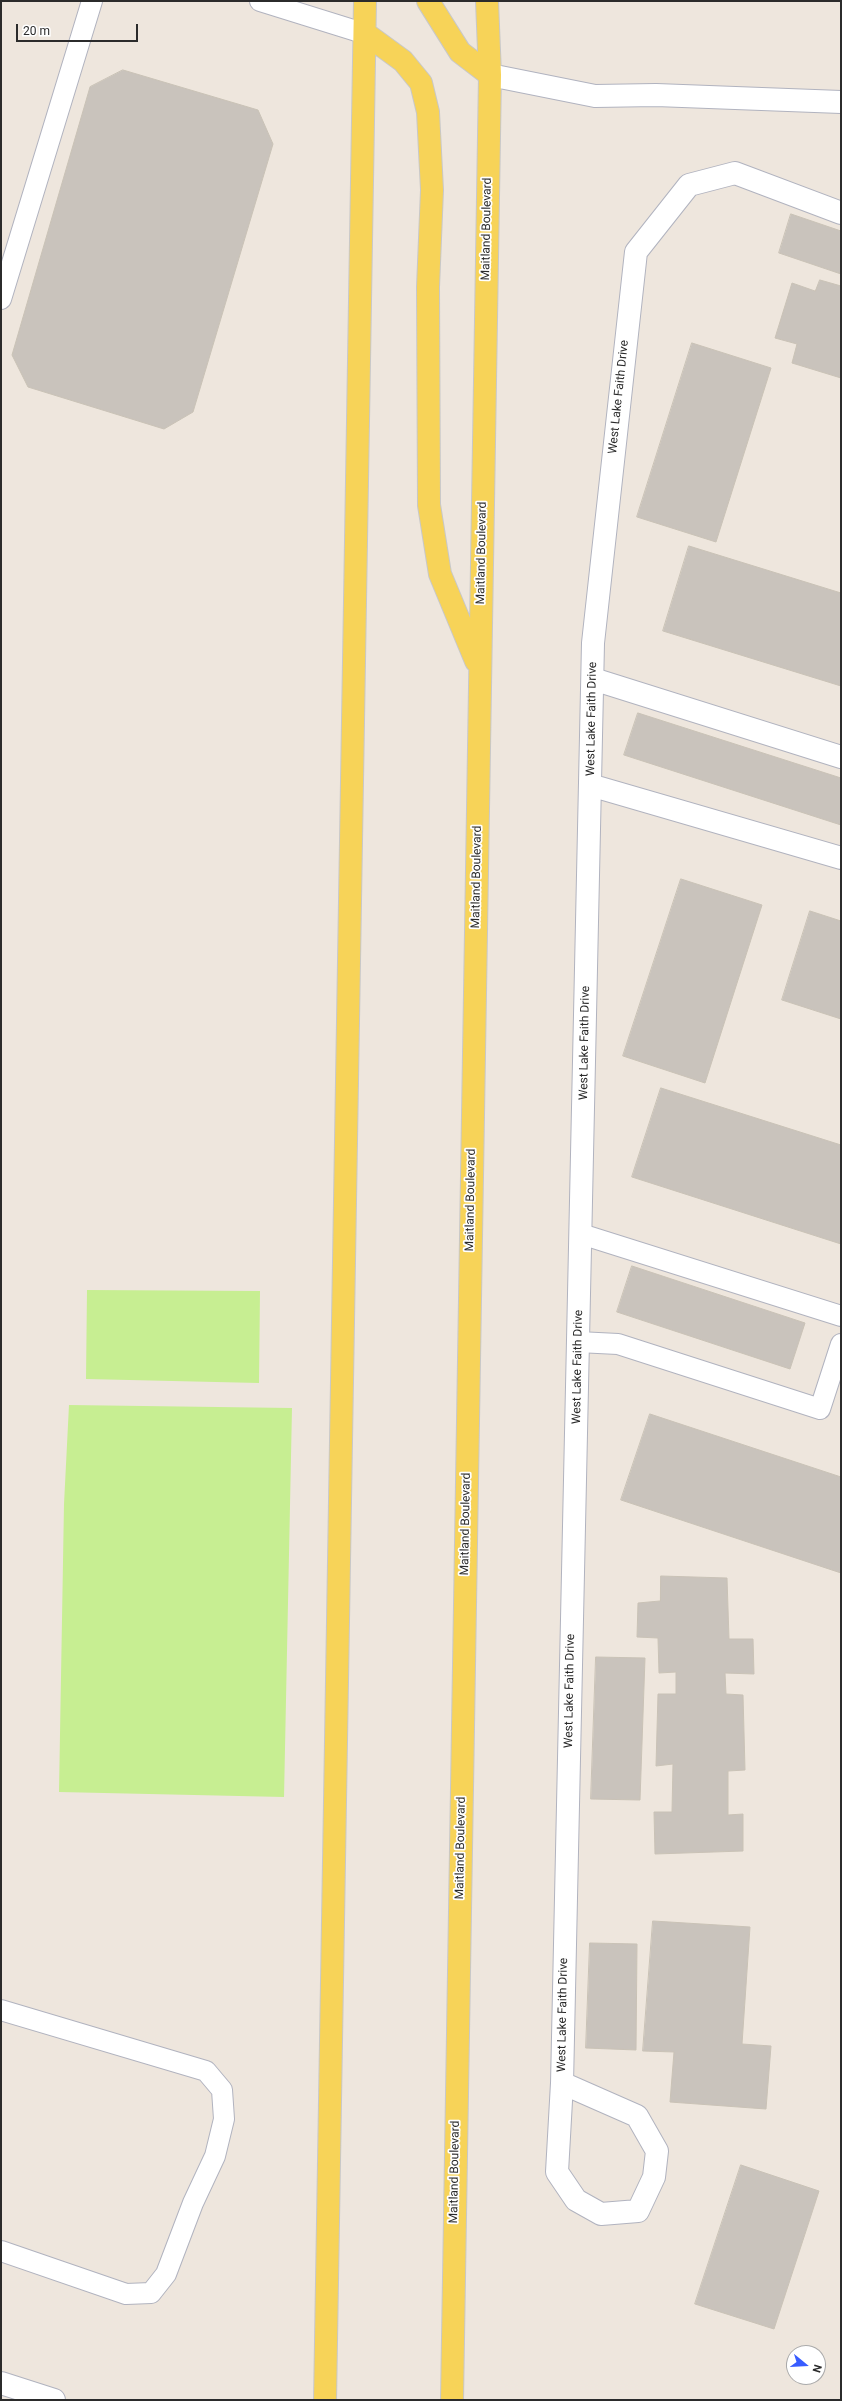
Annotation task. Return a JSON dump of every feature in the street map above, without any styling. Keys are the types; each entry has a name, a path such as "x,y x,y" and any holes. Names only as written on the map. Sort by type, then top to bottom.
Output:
{"main road":[{"path":"325,2400 366,34 365,1"},
{"path":"428,1 460,52 490,75"},
{"name":"Maitland Boulevard","path":"452,2400 490,75 487,1"},
{"path":"366,34 403,61 421,83 428,112 432,190 428,295 429,505 440,574 480,670"}],"street":[{"path":"490,75 595,96 656,95 841,102"},
{"name":"West Lake Faith Drive","path":"562,2083 637,2116 657,2151 654,2177 638,2211 601,2214 576,2200 557,2172 562,2083 593,643 636,252 689,185 735,174 841,213"},
{"path":"593,679 841,757"},
{"path":"590,785 841,858"},
{"path":"1,2383 54,2400"}],"lane":[{"path":"1,299 92,1"},
{"path":"260,1 366,34"},
{"path":"581,1234 841,1316"},
{"path":"578,1342 618,1344 820,1409 841,1344"},
{"path":"1,2010 206,2071 222,2090 224,2119 215,2156 193,2203 166,2274 152,2293 126,2294 1,2252"}],"green space":[{"path":"87,1290 260,1291 259,1383 86,1379"},
{"path":"69,1405 292,1408 284,1797 59,1792 64,1504"}],"building":[{"path":"123,70 258,110 273,144 193,412 164,429 28,387 12,355 90,87"},
{"path":"791,214 841,231 841,274 779,253"},
{"path":"820,280 841,286 841,378 792,363 797,344 775,338 792,283 815,291"},
{"path":"692,343 771,368 716,542 637,517"},
{"path":"689,546 841,593 841,686 663,631"},
{"path":"638,713 841,778 841,825 624,755"},
{"path":"681,879 762,905 705,1083 623,1056"},
{"path":"810,911 841,921 841,1019 782,1000"},
{"path":"661,1088 841,1145 841,1244 632,1177"},
{"path":"632,1266 805,1323 790,1369 617,1312"},
{"path":"650,1414 841,1477 841,1573 621,1500"},
{"path":"661,1576 727,1578 729,1639 753,1639 754,1674 725,1673 726,1694 743,1695 745,1770 728,1771 728,1815 743,1814 743,1851 655,1854 654,1812 672,1812 673,1764 656,1766 658,1694 676,1694 676,1672 659,1673 658,1638 637,1637 638,1603 660,1601"},
{"path":"596,1657 645,1658 640,1800 591,1799"},
{"path":"653,1921 750,1927 742,2044 771,2046 766,2109 670,2102 674,2052 643,2051"},
{"path":"590,1943 637,1944 636,2050 586,2048"},
{"path":"741,2165 819,2191 774,2329 695,2304"}]}
